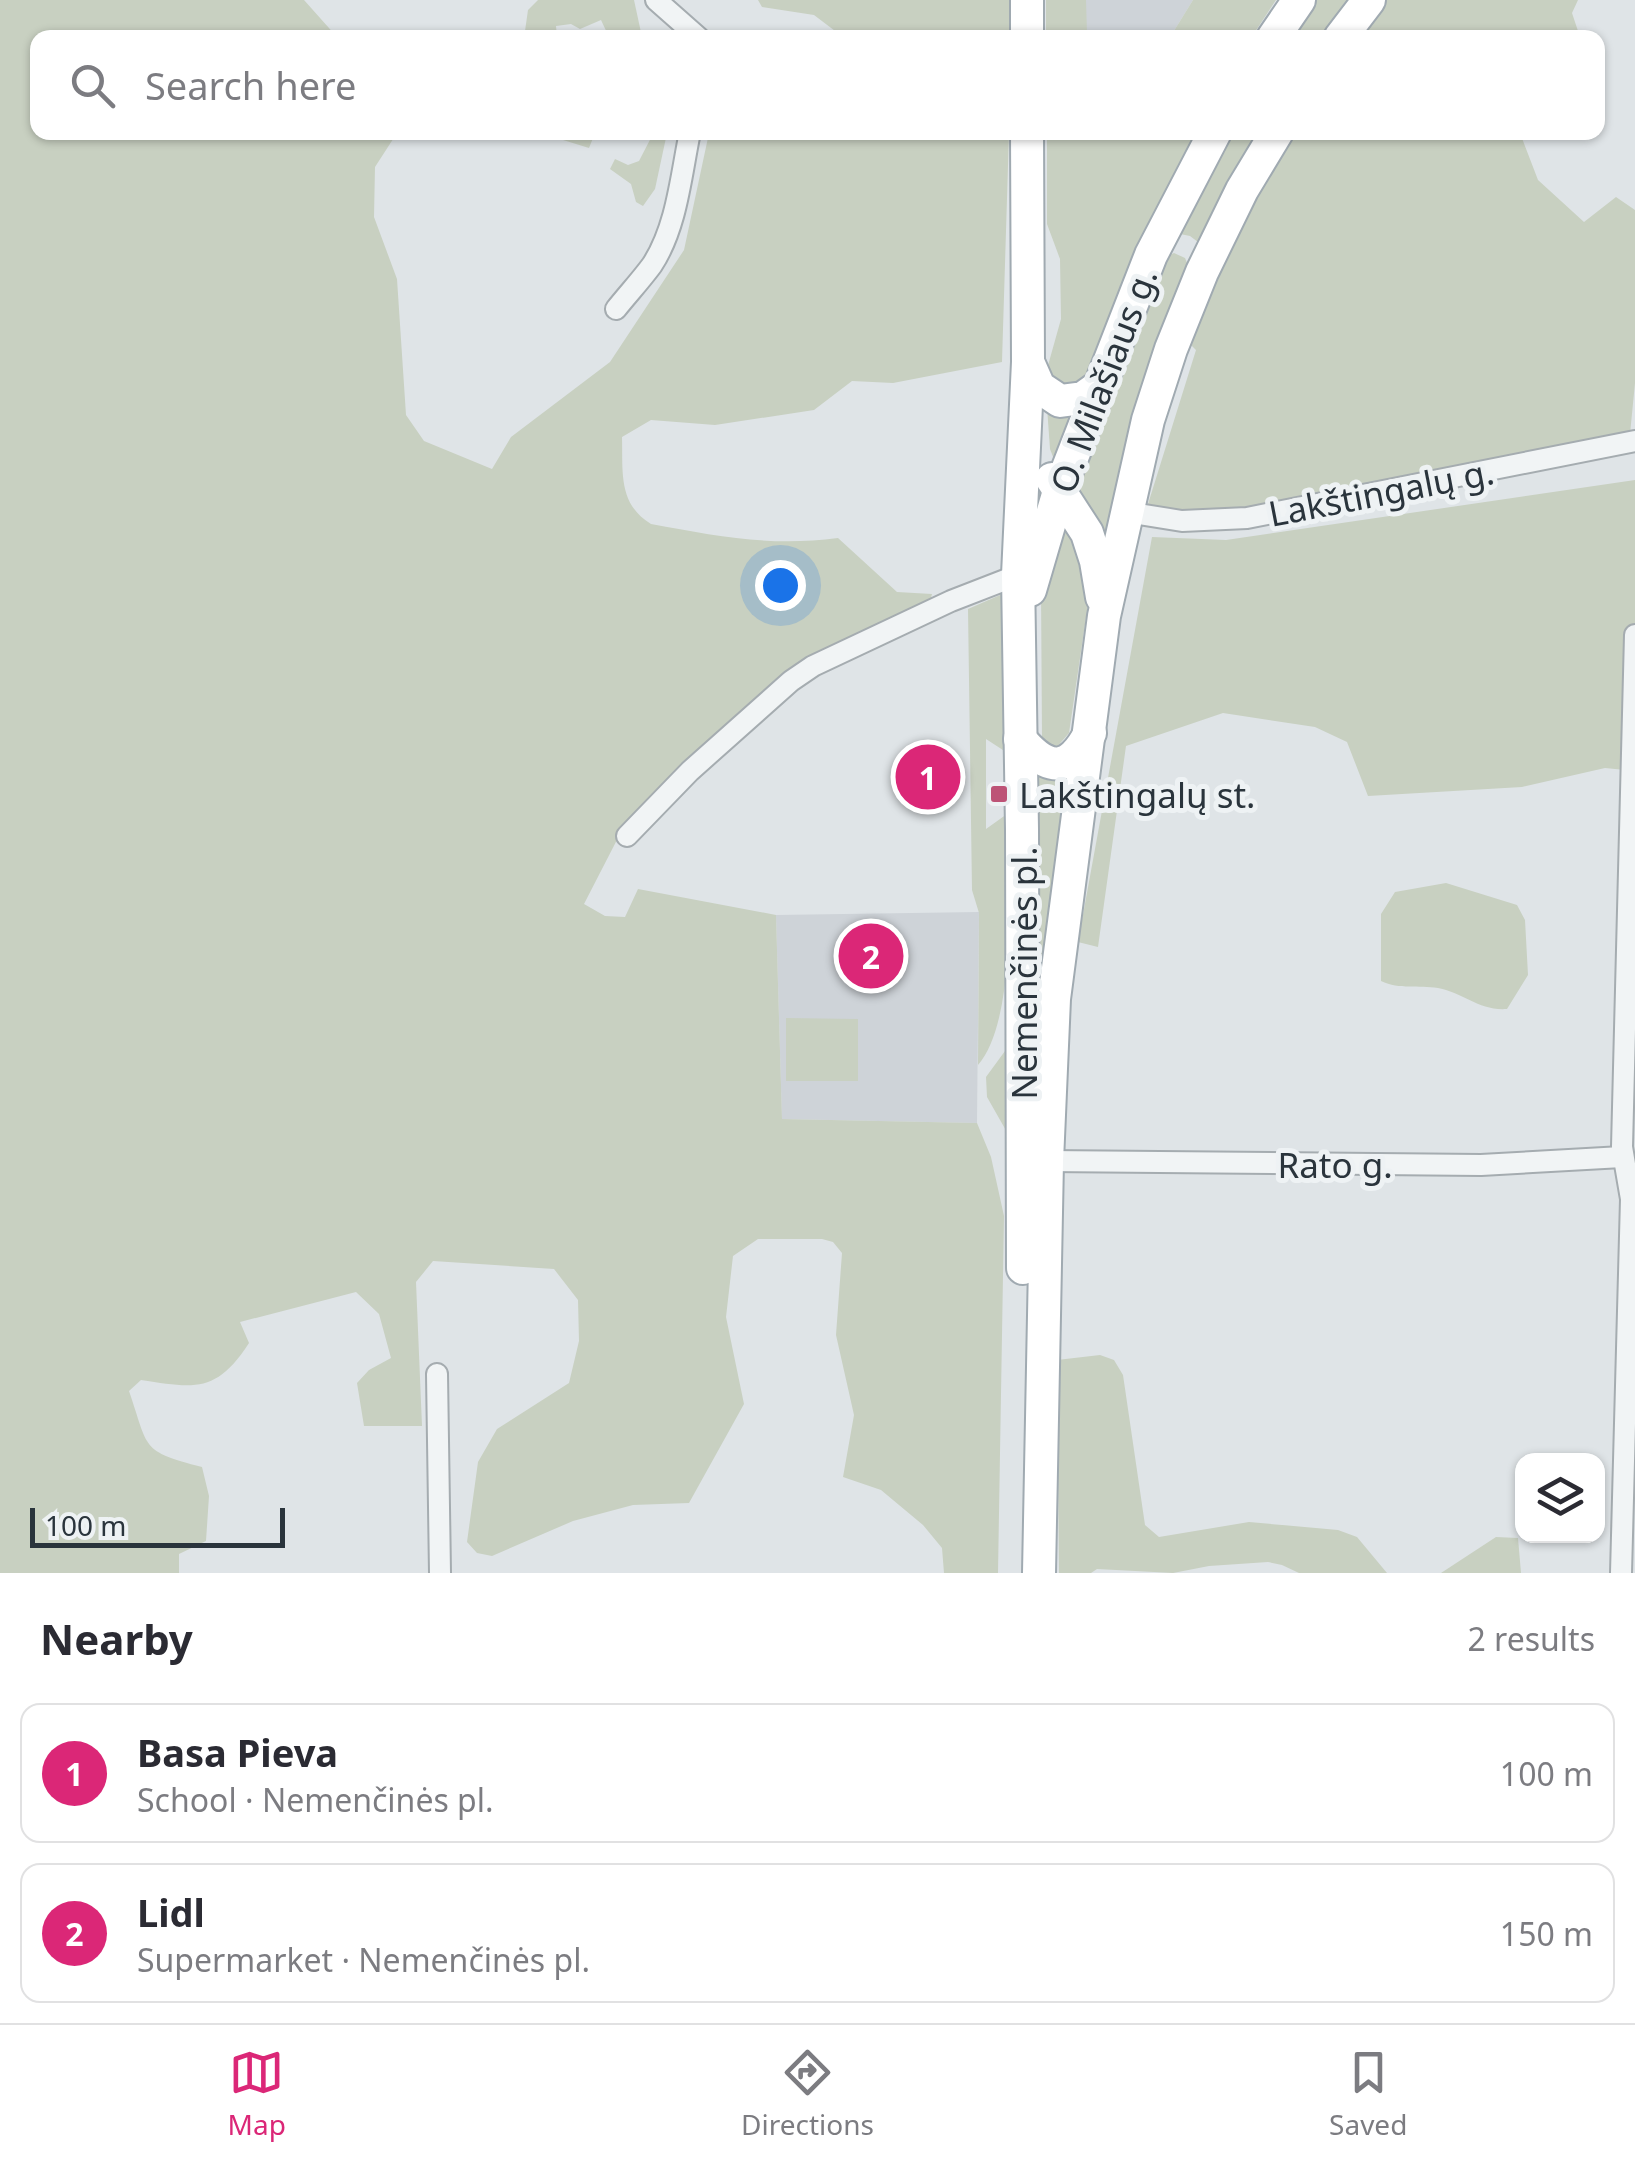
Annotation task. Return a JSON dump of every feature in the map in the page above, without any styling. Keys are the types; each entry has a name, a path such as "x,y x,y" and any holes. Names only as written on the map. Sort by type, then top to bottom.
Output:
{"main road":[{"path":"1027,0 1027,30"},
{"path":"1279,30 1298,0"},
{"path":"1346,30 1368,0"},
{"name":"Nemenčinės pl.","path":"1018,1573 1024,1150 1018,576 1028,362 1027,140"},
{"name":"O. Milašiaus g.","path":"1019,638 1059,491 1097,388 1150,255 1211,140"},
{"name":"O. Milašiaus g.","path":"1104,616 1148,420 1171,349 1202,272 1271,140"},
{"path":"1150,255 1167,248 1182,249 1194,257 1202,272"},
{"path":"1028,362 1039,386 1060,401 1083,398 1097,388"},
{"path":"1026,414 1059,491 1088,533 1104,616"},
{"name":"Nemenčinės pl.","path":"1039,1573 1054,1000 1104,616"},
{"path":"1020,738 1035,756 1059,764 1074,756 1090,733"}],"street":[{"path":"656,0 690,30"},
{"path":"616,309 662,247 688,140"},
{"name":"Lakštingalų g.","path":"1126,512 1182,521 1247,518 1635,441"},
{"path":"627,836 690,771 813,666 1018,576"},
{"path":"1621,1573 1631,1199 1622,1157 1635,635"},
{"name":"Rato g.","path":"1047,1161 1481,1166 1622,1157"},
{"path":"437,1374 440,1573"}],"shaded area":[{"path":"1086,0 1193,0 1174,30 1086,30"},
{"path":"979,912 977,1123 782,1119 776,915"}],"green space":[{"path":"0,0 304,0 331,30 30,30 30,140 392,140 375,167 374,217 397,279 406,415 424,441 492,469 511,437 610,362 684,250 708,140 1009,140 1002,362 893,383 852,381 814,410 715,425 651,420 622,437 624,486 633,507 651,524 767,541 838,538 897,592 932,594 928,609 855,640 620,834 584,904 605,916 625,917 638,889 776,915 782,1119 977,1123 991,1157 1004,1216 998,1573 944,1573 942,1548 923,1525 881,1490 843,1477 854,1415 836,1335 842,1253 833,1242 822,1239 758,1239 733,1256 726,1317 744,1404 689,1503 633,1505 573,1521 492,1556 477,1553 467,1542 478,1462 497,1429 569,1383 579,1341 578,1300 554,1269 433,1261 416,1282 422,1426 364,1426 357,1383 369,1370 391,1358 379,1314 356,1292 240,1322 249,1343 237,1360 214,1379 190,1385 141,1380 129,1391 150,1445 167,1457 202,1467 209,1496 206,1541 179,1554 179,1573 0,1573"},
{"path":"538,0 634,0 640,30 606,30 601,20 580,29 571,24 556,26 556,30 525,30 528,10"},
{"path":"758,0 1009,0 1009,30 834,30 814,15 762,7"},
{"path":"1046,0 1086,0 1087,30 1046,30"},
{"path":"1193,0 1276,0 1256,30 1174,30"},
{"path":"1313,0 1355,0 1332,30 1292,30"},
{"path":"1383,0 1578,0 1572,13 1578,30 1359,30"},
{"path":"563,140 592,140 589,148"},
{"path":"650,140 666,140 655,189 643,206 636,202 631,184 610,169 615,159 628,165 639,161"},
{"path":"1047,140 1198,140 1087,385 1057,389 1047,369 1061,319 1060,259 1047,224"},
{"path":"1224,140 1260,140 1202,245 1190,236 1175,233"},
{"path":"1284,140 1523,140 1538,180 1584,222 1616,197 1635,210 1635,383 1630,434 1263,506 1189,513 1160,509 1148,504 1196,350 1191,345 1195,313"},
{"path":"1174,253 1185,258 1190,270 1107,549 1071,493 1162,259"},
{"path":"1047,407 1074,412 1055,462 1050,449"},
{"path":"1635,480 1635,771 1605,768 1522,787 1368,796 1347,742 1315,727 1223,713 1126,746 1098,947 1078,942 1152,537 1226,540"},
{"path":"1065,519 1090,590 1069,733 1056,748 1042,738 1041,588"},
{"path":"1007,592 1006,752 986,739 986,829 1007,814 1008,945 1000,1015 991,1044 978,1065 979,913 972,890 968,609"},
{"path":"1072,767 1039,1058 1033,769"},
{"path":"1446,883 1517,905 1525,920 1528,975 1507,1009 1488,1007 1438,988 1381,981 1381,914 1395,892"},
{"path":"786,1018 858,1019 858,1081 786,1081"},
{"path":"1011,1025 1012,1141 987,1097 986,1077 1005,1051"},
{"path":"1100,1355 1114,1360 1123,1375 1145,1525 1159,1537 1249,1522 1338,1530 1357,1537 1387,1573 1299,1573 1268,1562 1173,1573 1097,1569 1091,1573 1059,1573 1057,1360"},
{"path":"1496,1537 1515,1538 1518,1543 1521,1573 1441,1573"}],"place":[{"name":"Basa Pieva","path":"928,777"},
{"name":"Lakštingalų st.","path":"999,794"},
{"name":"Lidl","path":"871,956"}]}
